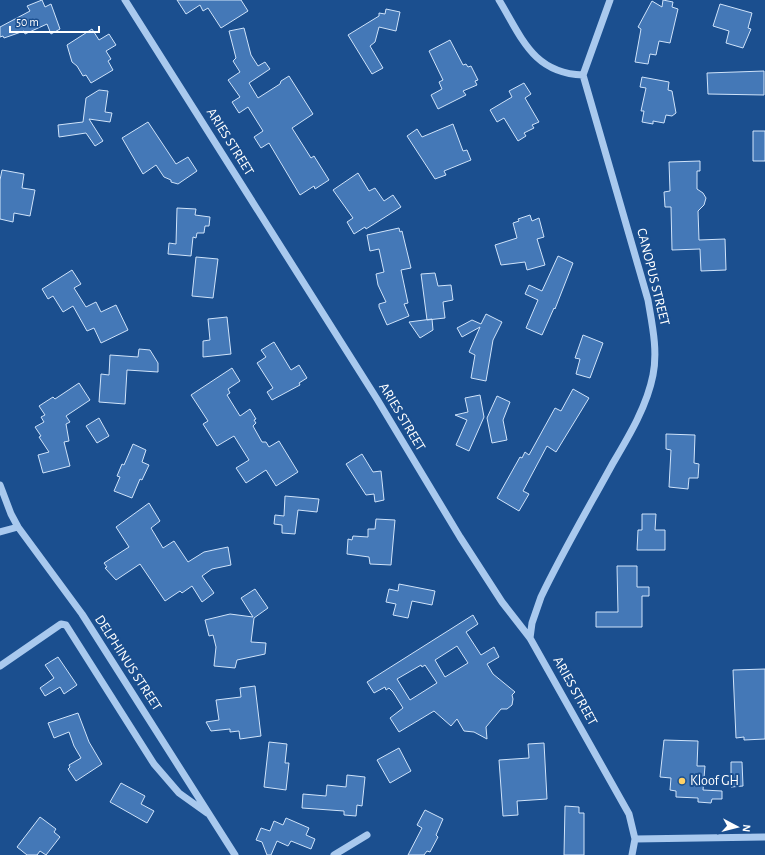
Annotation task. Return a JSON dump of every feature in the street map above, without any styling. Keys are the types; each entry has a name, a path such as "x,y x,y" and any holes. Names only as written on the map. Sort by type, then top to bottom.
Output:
{"street":[{"name":"ARIES STREET","path":"125,0 372,392 460,537 502,602 530,638 629,814 635,839 632,855"},
{"path":"499,0 536,58 556,71 568,74 583,75 610,0"},
{"name":"CANOPUS STREET","path":"530,638 535,613 547,585 629,435 646,399 654,375 655,361 653,329 648,300 583,75"},
{"name":"DELPHINUS STREET","path":"0,485 6,504 18,527 82,614 235,855"},
{"path":"0,532 18,527"},
{"path":"0,666 62,624 66,625 154,764 179,793 209,814"},
{"path":"334,855 367,835"},
{"path":"635,839 765,837"}],"building":[{"path":"42,0 45,7 51,4 60,29 51,34 47,24 25,34 24,31 4,38 3,36 0,37 0,27 30,11 27,6"},
{"path":"177,0 241,0 248,11 221,28 208,8 203,11 200,5 186,14"},
{"path":"663,0 673,2 672,7 678,9 670,43 659,41 656,55 650,54 648,64 635,62 641,29 638,27 652,1 662,7"},
{"path":"720,4 752,13 748,28 751,29 743,48 726,43 729,31 713,26"},
{"path":"386,9 400,12 396,31 379,27 375,42 370,46 383,68 372,74 348,35 379,16 379,13 385,14"},
{"path":"244,28 251,55 258,66 265,62 270,69 249,83 258,98 280,84 281,81 289,76 313,114 292,128 311,158 314,156 329,180 315,189 314,186 300,195 269,143 261,148 254,137 263,131 248,107 239,113 232,102 240,97 228,80 240,72 233,61 236,58 229,31"},
{"path":"92,29 99,40 109,34 116,45 106,51 111,59 108,61 113,70 91,83 86,75 83,76 77,66 72,62 67,45"},
{"path":"450,40 463,65 466,64 468,67 471,66 478,80 475,81 477,85 463,91 466,95 438,109 431,95 442,89 439,82 443,80 429,51"},
{"path":"764,71 764,95 708,94 707,73"},
{"path":"642,77 669,82 668,90 672,91 676,113 672,116 666,115 664,123 653,121 653,124 642,122 644,111 641,111 646,88 640,87"},
{"path":"524,83 531,94 525,98 539,122 532,125 534,128 524,133 526,136 518,141 504,118 497,122 490,110 512,97 509,91"},
{"path":"99,90 108,91 105,112 112,113 110,122 89,119 103,141 95,146 86,133 59,137 58,125 83,122 86,98"},
{"path":"148,122 176,164 188,157 197,171 178,184 171,182 171,180 164,177 156,165 143,174 122,138"},
{"path":"453,124 463,151 467,150 471,160 444,171 446,175 435,179 407,136 417,129 422,137"},
{"path":"753,131 765,131 765,161 753,161"},
{"path":"700,161 700,171 697,171 697,189 703,193 706,198 704,205 698,211 699,240 725,239 726,270 701,271 700,249 672,250 671,207 665,207 664,192 670,191 669,162"},
{"path":"2,170 24,174 22,188 35,190 30,216 14,213 13,222 0,219 0,180"},
{"path":"358,173 369,191 375,188 384,201 393,195 401,207 366,229 365,227 354,234 347,222 353,218 333,190"},
{"path":"177,208 196,209 195,215 210,217 209,226 205,226 204,233 197,233 196,238 193,237 191,256 168,254 169,243 176,244"},
{"path":"530,215 532,221 539,218 544,237 537,239 545,265 527,270 525,262 501,265 495,245 517,238 513,223 519,221 518,219"},
{"path":"399,228 400,232 402,231 411,268 401,270 408,303 404,304 409,316 387,325 379,307 379,304 386,302 378,285 376,274 384,272 379,249 370,251 367,235"},
{"path":"558,256 573,263 555,309 554,308 542,335 526,328 538,300 525,294 529,285 542,291"},
{"path":"196,257 218,259 213,298 192,296"},
{"path":"72,270 81,284 74,288 86,307 96,302 101,312 116,305 128,330 101,343 94,328 87,331 73,306 63,312 53,296 48,299 42,289"},
{"path":"435,273 438,286 451,285 453,300 443,302 445,318 427,320 421,274"},
{"path":"486,314 502,322 493,340 486,381 471,378 475,355 469,352 480,327 462,337 457,328 472,320 481,324"},
{"path":"227,317 231,354 203,357 203,341 210,340 208,319"},
{"path":"432,319 433,330 420,338 409,322"},
{"path":"583,335 603,343 590,378 576,374 580,359 575,358"},
{"path":"274,342 291,370 299,365 307,378 299,383 300,385 272,400 267,392 273,388 257,363 266,357 261,350"},
{"path":"139,349 150,350 158,363 158,372 127,370 125,404 99,402 101,374 109,375 110,355 138,357"},
{"path":"232,368 240,381 228,389 230,393 227,395 240,416 250,409 256,419 254,420 256,423 253,426 262,442 266,442 269,447 279,441 298,472 276,486 266,470 246,483 236,468 249,460 234,436 217,446 203,424 208,421 191,395"},
{"path":"79,383 90,400 66,416 70,422 66,424 69,441 64,442 70,466 43,473 38,455 49,452 39,437 41,436 35,427 44,422 41,417 45,415 39,406 53,397 55,399"},
{"path":"573,389 589,398 556,452 547,446 523,491 529,494 519,511 497,498 520,457 522,458 525,452 529,455 555,408 561,411"},
{"path":"480,395 484,417 469,451 456,445 467,420 455,415 468,412 465,398"},
{"path":"497,396 510,402 503,420 507,440 492,443 487,418"},
{"path":"99,418 109,436 97,443 86,426"},
{"path":"666,434 695,435 694,463 699,464 698,478 689,478 688,489 669,487 671,450 666,449"},
{"path":"133,444 146,450 142,462 149,465 142,480 140,479 132,498 114,491 120,477 117,476 122,464 124,465"},
{"path":"362,454 373,472 381,471 384,500 375,502 374,494 366,495 346,464"},
{"path":"285,496 319,499 317,512 298,510 295,534 282,533 282,525 274,524 275,515 284,516"},
{"path":"149,503 160,521 151,528 163,548 174,541 188,562 204,552 228,547 231,565 212,569 202,576 214,593 202,602 192,586 182,593 180,591 165,601 140,564 116,580 105,568 107,567 104,563 129,547 116,527"},
{"path":"642,514 656,514 655,530 665,530 665,550 637,550 638,530 642,530"},
{"path":"376,519 395,520 391,565 370,564 369,557 347,554 348,539 352,540 353,536 368,537 368,529 375,529"},
{"path":"617,566 637,566 637,587 649,587 649,596 642,596 642,627 596,627 596,612 618,612"},
{"path":"399,584 435,591 432,605 412,601 408,618 393,615 396,604 386,602 389,589 398,591"},
{"path":"255,589 268,608 254,618 251,642 266,643 265,654 237,660 235,668 214,666 216,647 213,635 209,636 205,620 230,614 253,617 241,598"},
{"path":"473,615 478,624 466,632 481,655 494,647 499,657 487,664 493,674 515,692 512,695 512,705 507,709 501,709 486,727 487,739 474,732 464,731 457,719 451,726 434,711 399,732 390,718 403,708 393,692 389,688 386,690 385,687 374,693 367,682","holes":["457,646 468,663 445,677 435,660","421,665 422,667 425,665 437,683 410,700 397,679"]},
{"path":"58,657 77,685 64,694 60,687 45,696 40,688 54,678 45,665"},
{"path":"765,669 765,739 744,740 744,737 736,738 733,670"},
{"path":"255,686 261,736 240,739 239,731 230,732 230,729 211,731 206,722 219,720 216,700 241,697 240,688"},
{"path":"78,713 89,742 102,764 76,781 68,769 70,767 69,765 81,758 74,746 69,732 54,738 48,723"},
{"path":"664,740 698,741 697,766 705,766 703,790 722,791 722,799 712,799 711,803 698,802 698,798 676,797 676,791 670,790 671,778 660,777"},
{"path":"269,742 287,744 285,763 289,763 286,790 264,787"},
{"path":"544,743 547,799 517,801 518,815 503,816 499,760 529,758 528,744"},
{"path":"399,748 411,771 390,783 377,760"},
{"path":"731,762 742,762 743,786 731,787"},
{"path":"347,775 365,777 362,806 357,805 356,816 344,815 344,811 302,808 303,794 326,796 327,785 346,787"},
{"path":"121,783 145,796 141,804 154,811 147,823 110,802"},
{"path":"565,806 579,807 579,813 584,813 584,855 564,855"},
{"path":"425,810 443,819 436,835 438,837 430,852 427,851 424,855 408,855 422,828 417,825"},
{"path":"40,817 56,829 54,832 60,837 46,855 40,851 37,855 27,855 17,847"},
{"path":"286,818 309,828 306,835 315,839 311,849 291,841 288,846 277,841 271,855 267,855 262,842 256,840 261,828 270,831 274,821 283,825"}],"place":[{"name":"Kloof GH","path":"682,781"}]}
